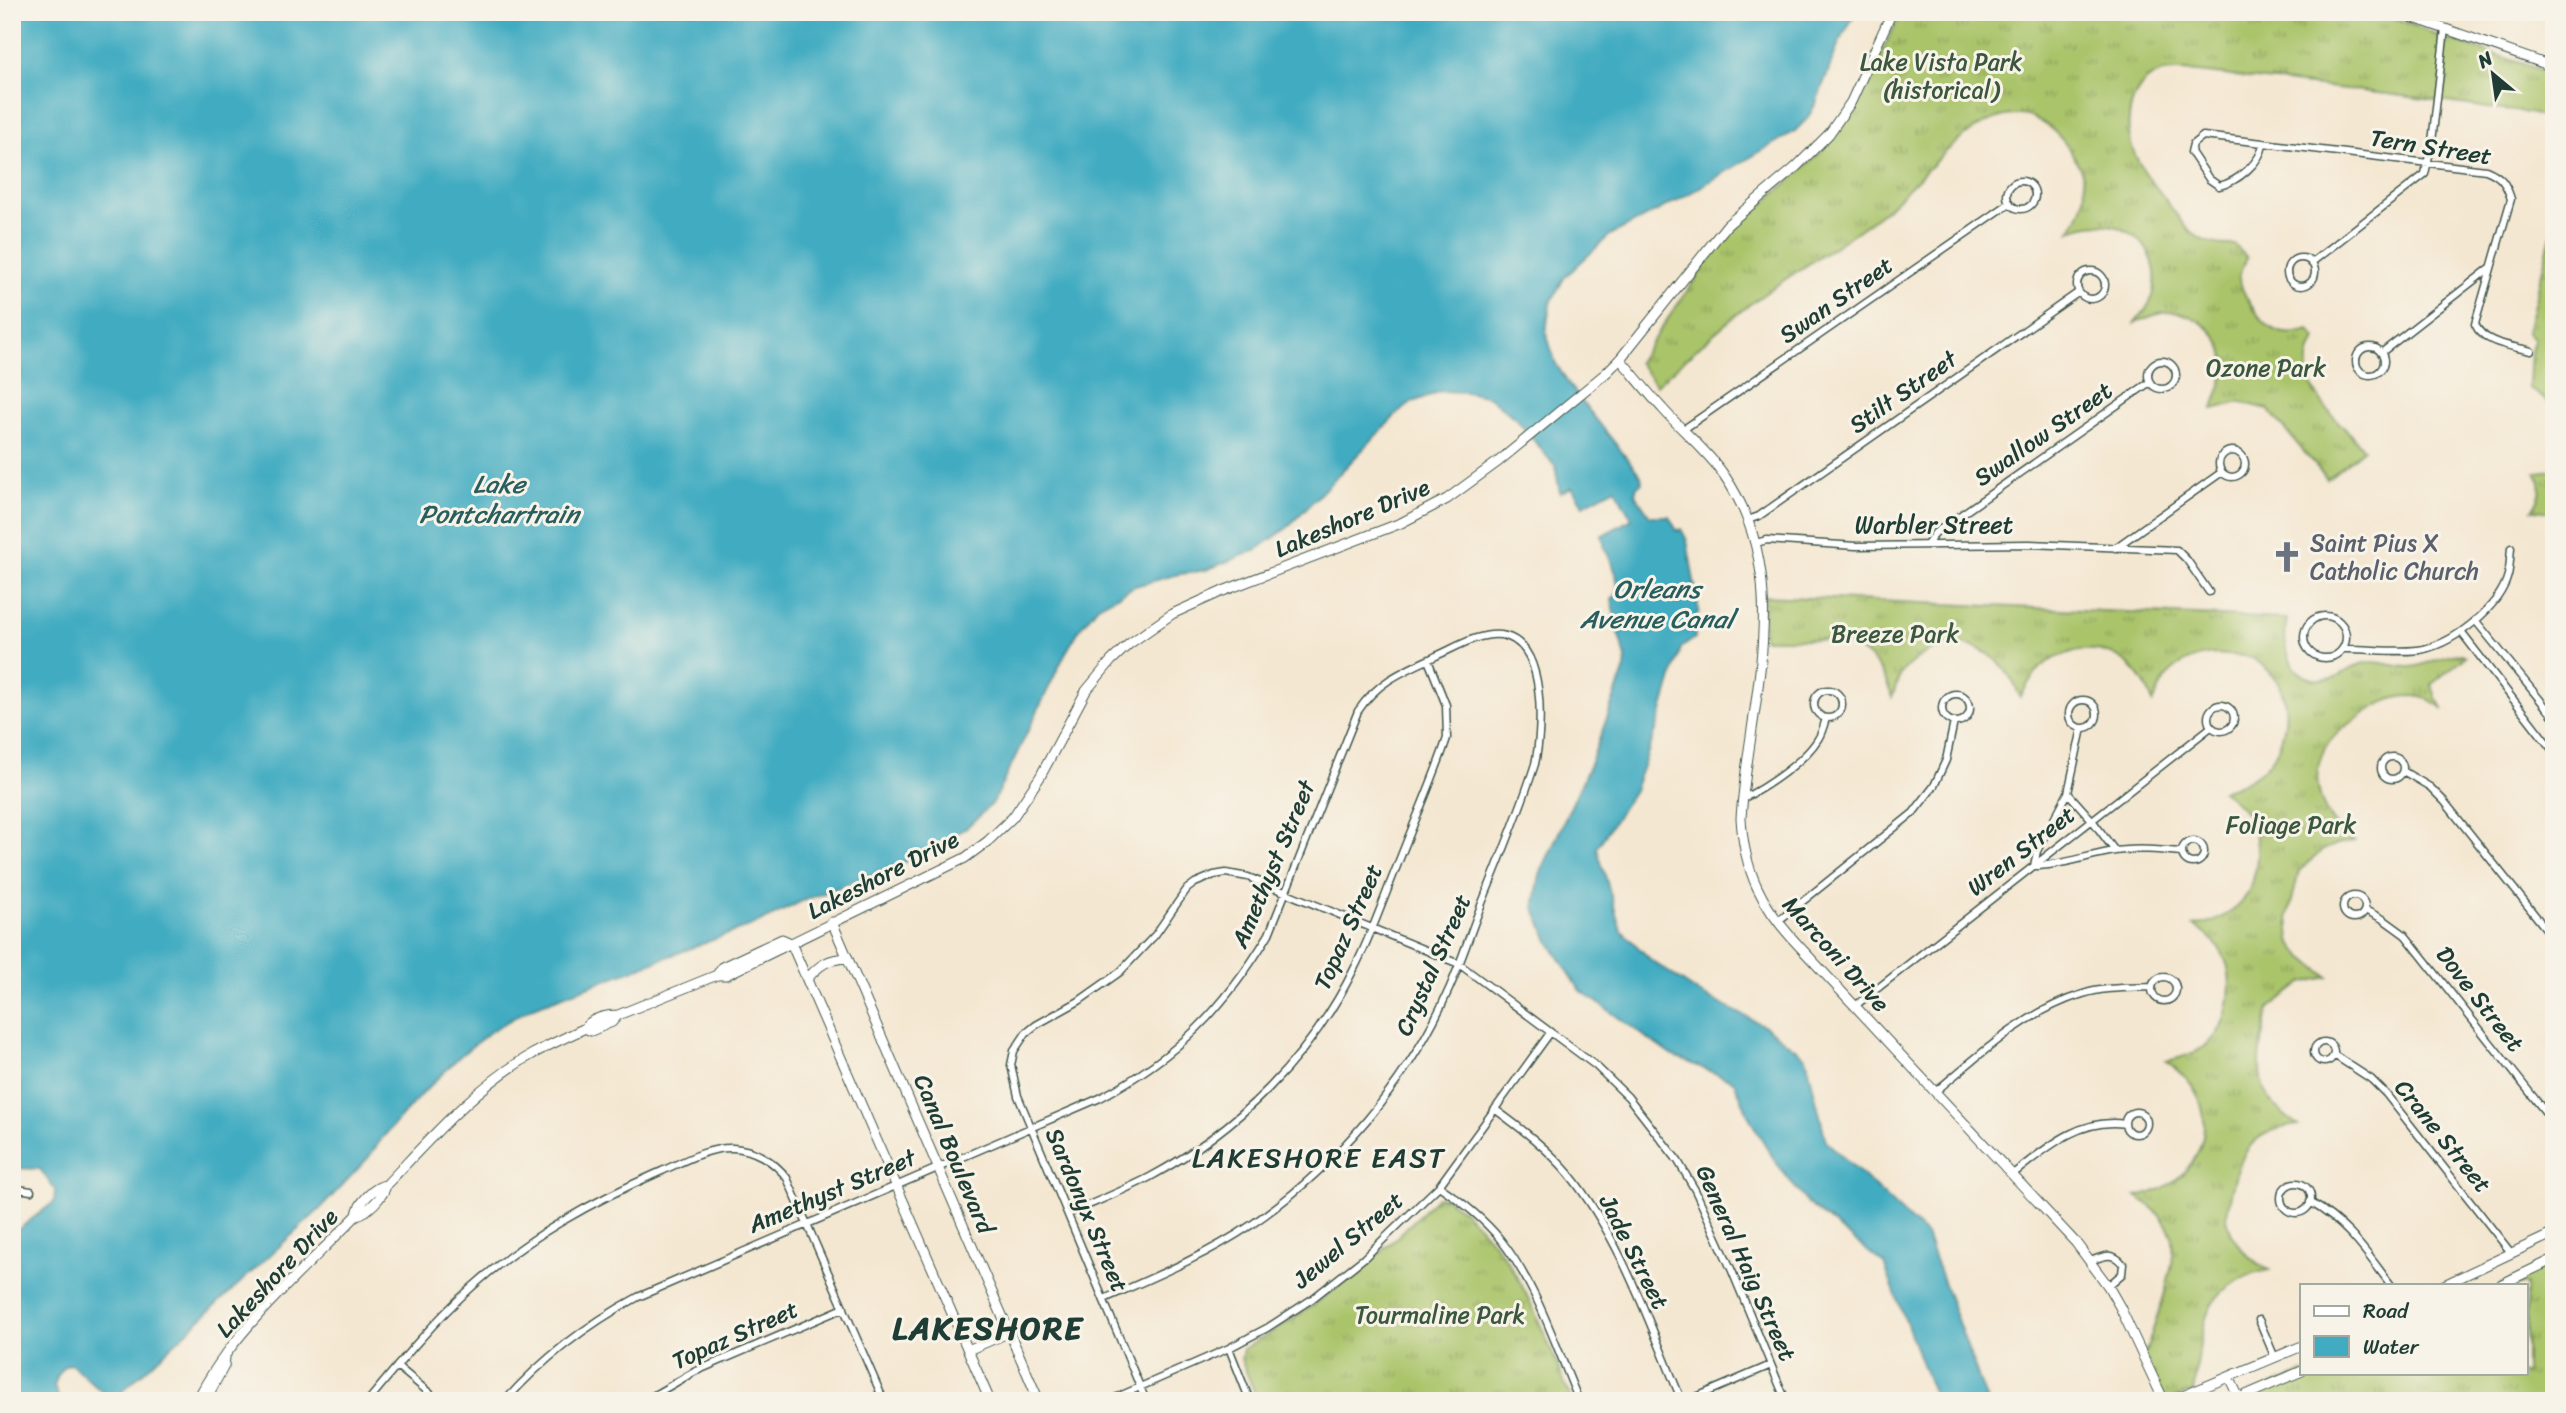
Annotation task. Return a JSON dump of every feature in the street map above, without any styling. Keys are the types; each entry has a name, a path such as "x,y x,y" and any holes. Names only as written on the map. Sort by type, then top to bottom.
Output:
{"street":[{"name":"Lakeshore Drive","path":"197,1401 215,1367 225,1359 264,1309 357,1215 358,1208 380,1186 386,1185 462,1107 530,1055 585,1028 591,1031 612,1022 618,1015 717,975 726,975 965,858 1013,817 1028,797 1086,691 1124,649 1153,626 1172,614 1223,592 1401,523 1447,499 1583,392 1620,359 1727,225 1796,167 1829,134 1851,102 1892,12"},
{"path":"2397,12 2554,67"},
{"path":"2311,263 2425,174 2445,29"},
{"name":"Tern Street","path":"2263,143 2263,150 2256,162 2220,186 2209,179 2191,152 2193,144 2203,136 2263,143 2428,164 2486,170 2496,174 2506,184 2511,198 2475,324 2478,331 2489,339 2531,351"},
{"name":"Swan Street","path":"2024,181 2032,187 2035,197 2029,206 2020,209 2010,203 2007,193 2013,184 2024,181"},
{"name":"Swan Street","path":"1684,429 2010,203"},
{"path":"2300,259 2311,263 2315,272 2310,283 2298,286 2289,279 2287,270 2292,262 2300,259"},
{"path":"2381,352 2491,268"},
{"name":"Stilt Street","path":"2086,272 2095,272 2103,278 2104,288 2098,296 2088,298 2079,292 2078,280 2086,272"},
{"name":"Stilt Street","path":"1748,520 1759,516 2079,292"},
{"path":"2372,348 2381,352 2384,361 2381,370 2373,374 2362,372 2357,362 2361,351 2372,348"},
{"name":"Marconi Drive","path":"1620,359 1722,473 1748,520 1756,543 1764,596 1763,639 1742,799 1742,839 1749,870 1763,901 1777,922 2053,1216 2090,1261 2108,1286 2133,1332 2164,1401"},
{"name":"Swallow Street","path":"2165,361 2173,367 2175,376 2168,386 2160,388 2150,382 2148,370 2155,362 2165,361"},
{"name":"Swallow Street","path":"1927,545 1935,533 2150,382"},
{"path":"2236,451 2243,457 2245,466 2240,474 2232,477 2222,472 2219,462 2224,454 2236,451"},
{"path":"2113,549 2222,472"},
{"name":"Warbler Street","path":"1756,543 1767,540 1856,546 2029,544 2177,550 2209,592"},
{"path":"2343,649 2346,642 2345,629 2336,618 2323,615 2309,621 2303,641 2311,653 2325,658 2332,657 2343,649 2424,649 2461,632 2499,593 2507,577 2511,548"},
{"path":"2475,620 2554,717"},
{"path":"2461,632 2554,752"},
{"name":"Crystal Street","path":"1104,1299 1188,1261 1275,1208 1326,1163 1370,1116 1408,1063 1444,1000 1525,795 1541,738 1541,715 1539,693 1531,664 1523,649 1513,639 1503,635 1483,636 1428,660"},
{"name":"Amethyst Street","path":"505,1401 564,1344 616,1309 668,1282 1031,1128 1125,1084 1180,1045 1235,987 1269,934 1358,711 1371,692 1388,678 1428,660"},
{"name":"Topaz Street","path":"1068,1214 1138,1183 1209,1140 1261,1098 1317,1032 1354,969 1373,927 1447,738 1446,705 1428,660"},
{"path":"1832,690 1839,695 1842,707 1834,716 1826,718 1816,710 1814,702 1820,692 1832,690"},
{"path":"1960,694 1968,700 1970,710 1963,720 1954,722 1943,714 1943,704 1950,695 1960,694"},
{"path":"2078,700 2087,700 2094,704 2097,716 2090,726 2082,728 2071,722 2070,709 2078,700"},
{"name":"Wren Street","path":"2224,706 2231,710 2234,719 2228,729 2219,731 2211,727 2208,718 2215,707 2224,706"},
{"path":"1742,799 1762,788 1811,749 1819,738 1826,718"},
{"path":"1777,922 1913,813 1934,786 1943,768 1954,722"},
{"name":"Wren Street","path":"1855,1006 2211,727"},
{"path":"2082,728 2068,793 2037,851 2034,866 2047,866 2115,851 2181,852"},
{"path":"2403,771 2430,787 2444,801 2554,939"},
{"path":"2068,793 2115,851"},
{"name":"General Haig Street","path":"1026,1033 1079,1002 1120,972 1155,935 1195,883 1226,873 1248,877 1458,964 1596,1066 1628,1097 1678,1160 1710,1222 1786,1401"},
{"name":"Dove Street","path":"2365,910 2383,919 2404,935 2554,1123"},
{"name":"Canal Boulevard","path":"832,922 1039,1401"},
{"path":"791,943 990,1401"},
{"path":"807,978 820,964 832,959 848,958"},
{"path":"1935,1092 1993,1044 2061,1002 2104,989 2152,987"},
{"name":"Sardonyx Street","path":"1026,1033 1014,1051 1012,1074 1017,1096 1146,1401"},
{"name":"Jewel Street","path":"1108,1401 1229,1349 1267,1328 1338,1279 1390,1234 1439,1186 1550,1033"},
{"name":"Crane Street","path":"2334,1055 2371,1079 2386,1094 2512,1254"},
{"name":"Jade Street","path":"1496,1110 1554,1157 1595,1211 1620,1256 1682,1401"},
{"path":"2013,1174 2052,1144 2077,1130 2115,1122 2125,1124"},
{"path":"368,1401 397,1366 471,1288 527,1244 592,1203 703,1153 733,1148 755,1153 766,1159 787,1178 882,1398 866,1401"},
{"path":"2301,1184 2308,1190 2310,1202 2302,1211 2293,1213 2282,1204 2281,1194 2287,1186 2301,1184"},
{"path":"1439,1186 1477,1215 1502,1240 1536,1301 1578,1401"},
{"path":"12,1188 31,1191"},
{"path":"2310,1202 2346,1227 2390,1284"},
{"path":"2464,1281 2554,1233"},
{"path":"2090,1261 2108,1254 2117,1257 2123,1264 2122,1274 2108,1286"},
{"path":"2502,1284 2554,1259"},
{"name":"Topaz Street","path":"644,1401 694,1372 844,1308"},
{"path":"2259,1320 2275,1358"},
{"path":"968,1350 1010,1332"},
{"path":"2171,1401 2300,1347"},
{"path":"1229,1349 1250,1401"},
{"name":"Lakeshore Drive","path":"205,1401 224,1366 225,1359"},
{"path":"1687,1401 1771,1365"},
{"path":"397,1366 439,1401"},
{"path":"2229,1377 2235,1399 2300,1372"}],"green space":[{"name":"Lake Vista Park (historical)","path":"1902,12 2381,12 2438,36 2554,74 2554,126 2541,117 2524,112 2192,72 2160,73 2150,78 2136,95 2129,116 2133,150 2142,168 2184,225 2199,238 2209,242 2235,245 2247,258 2240,273 2242,288 2251,306 2271,327 2277,331 2293,333 2309,330 2316,338 2309,354 2311,384 2329,412 2364,449 2327,479 2268,409 2240,402 2213,409 2223,379 2225,361 2220,343 2207,327 2190,316 2172,312 2135,323 2153,296 2155,277 2152,261 2145,247 2134,236 2120,228 2087,225 2070,231 2084,200 2083,175 2062,139 2037,119 2027,116 1998,118 1963,137 1885,210 1745,308 1656,385 1638,362 1714,252 1820,153 1850,115"},
{"path":"2554,224 2554,410 2551,404 2529,388 2534,339 2527,332"},
{"path":"2554,470 2554,512 2532,510 2540,492 2536,472"},
{"name":"Foliage Park","path":"1764,596 2287,619 2286,643 2292,664 2308,677 2319,679 2336,677 2367,662 2410,667 2449,655 2466,656 2432,684 2436,698 2444,709 2427,699 2415,696 2386,701 2339,732 2321,757 2318,771 2320,797 2333,822 2354,841 2323,850 2299,871 2288,917 2290,941 2301,955 2328,977 2302,983 2269,1008 2260,1059 2263,1087 2270,1100 2281,1113 2298,1125 2270,1132 2252,1144 2240,1163 2227,1214 2236,1242 2255,1261 2269,1270 2245,1277 2228,1287 2216,1299 2203,1330 2193,1392 2164,1401 2144,1357 2169,1278 2173,1247 2172,1236 2162,1218 2136,1196 2151,1193 2177,1179 2196,1156 2202,1142 2203,1112 2198,1096 2185,1076 2166,1061 2189,1054 2210,1042 2221,1027 2227,1009 2230,983 2226,961 2214,942 2194,926 2218,919 2237,907 2244,899 2253,879 2257,854 2255,833 2240,806 2222,791 2260,772 2278,748 2286,709 2278,683 2266,668 2251,658 2219,654 2203,656 2188,661 2168,675 2153,703 2140,677 2131,667 2108,653 2081,650 2059,656 2038,669 2020,697 2005,670 1994,659 1969,646 1955,644 1924,654 1904,669 1892,697 1883,675 1872,659 1858,649 1824,640 1763,639"},
{"name":"Tourmaline Park","path":"1437,1197 1448,1200 1484,1231 1516,1275 1529,1299 1572,1401 1258,1401 1241,1359 1243,1349 1297,1316 1346,1281"},
{"path":"2554,1259 2554,1401 2232,1401 2300,1374 2528,1374 2528,1284 2502,1284"}],"water":[{"name":"Lake Pontchartrain","path":"12,12 1856,12 1839,43 1807,119 1795,131 1678,200 1610,235 1564,278 1550,304 1546,332 1555,362 1569,385 1641,476 1642,483 1637,486 1635,494 1650,516 1669,516 1677,531 1681,529 1687,540 1699,611 1695,618 1695,638 1681,648 1658,725 1634,790 1597,848 1621,930 1651,960 1702,995 1765,1026 1806,1057 1826,1141 1926,1235 1987,1401 1936,1401 1884,1264 1807,1203 1775,1161 1751,1121 1734,1081 1671,1055 1580,990 1550,943 1534,907 1540,874 1591,762 1625,668 1626,658 1616,626 1612,599 1617,594 1616,575 1601,536 1632,519 1615,488 1583,505 1572,487 1560,493 1555,466 1516,419 1489,397 1466,392 1441,391 1413,402 1397,414 1287,528 1256,550 1206,570 1135,586 1098,606 1081,627 1065,654 993,803 967,827 931,850 898,865 802,901 758,923 531,1008 491,1031 460,1056 417,1099 368,1158 320,1209 112,1401 71,1364 62,1369 54,1387 60,1401 12,1401 12,1231 16,1231 54,1202 55,1190 40,1169 12,1168"}],"place":[{"name":"Saint Pius X Catholic Church","path":"2287,557"}],"district":[{"name":"LAKESHORE EAST","path":"1319,1157"},
{"name":"LAKESHORE","path":"988,1328"}],"park label":[{"name":"Ozone Park","path":"2266,368"},
{"name":"Breeze Park","path":"1895,634"}],"water label":[{"name":"Orleans Avenue Canal","path":"1657,604"}]}
